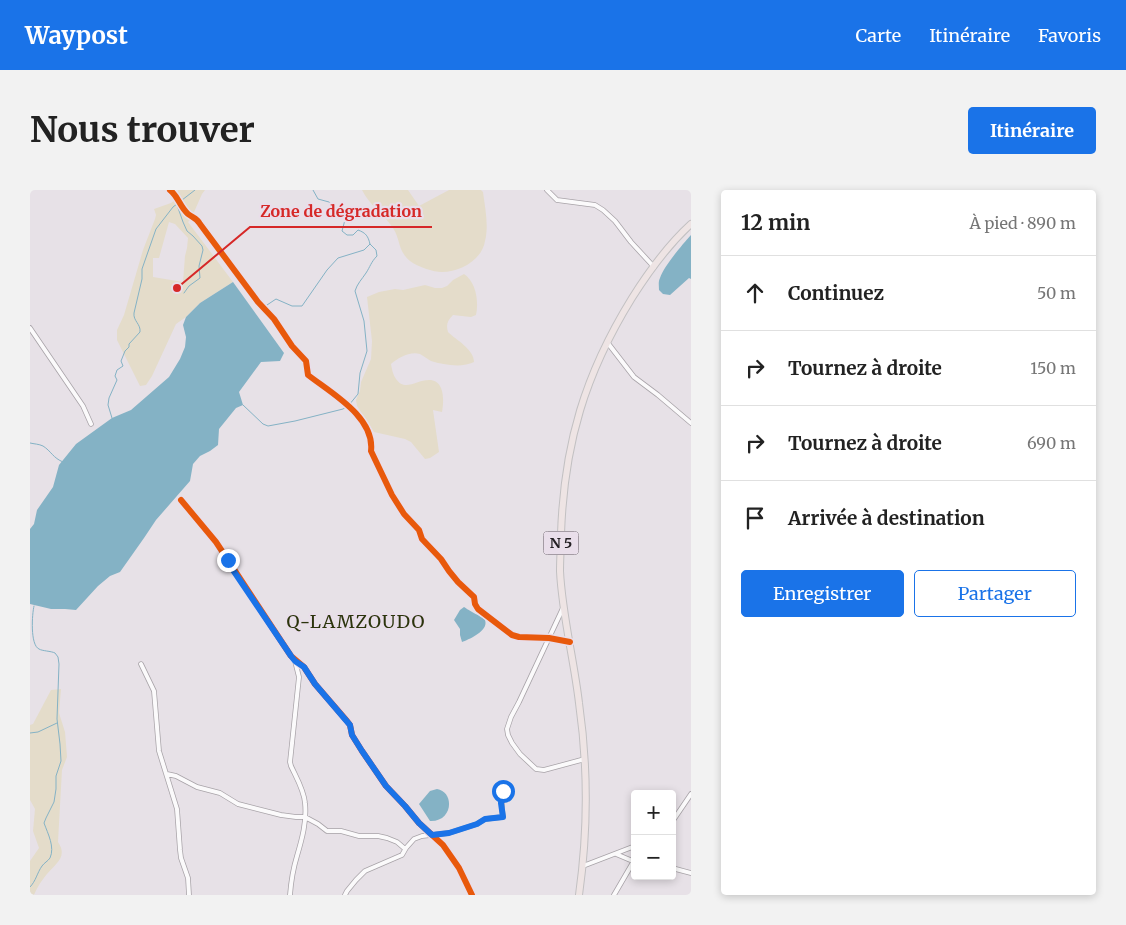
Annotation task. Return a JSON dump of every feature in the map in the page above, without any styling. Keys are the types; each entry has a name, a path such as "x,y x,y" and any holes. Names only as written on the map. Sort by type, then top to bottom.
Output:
{"highway":[{"name":"N 5","path":"579,895 586,830 585,759 560,571 562,504 568,461 577,418 584,396 591,375 607,342 624,311 654,267 691,224"}],"street":[{"path":"170,190 175,194 187,214 198,219 258,302 274,319 292,346 306,361 308,375 349,406 364,423 372,444 371,451 392,495 404,514 419,530 422,539 441,559 453,576 474,597 478,609 498,625 519,638 549,638 570,642"},
{"path":"546,190 557,200 595,205 603,210 615,221 654,267"},
{"path":"30,328 83,406 91,424"},
{"path":"607,342 634,377 691,423"},
{"path":"181,500 216,542 295,661 300,677 291,751 291,766 304,797 305,818 302,841 291,879 290,895"},
{"path":"564,606 519,702 510,717 507,729 508,735 520,754 536,770 544,770 585,759"},
{"path":"295,661 304,667 315,684 350,725 352,735 386,786 419,823 443,845 459,868 472,895"},
{"path":"141,664 154,691 159,751 177,809 181,858 188,878 189,895"},
{"path":"167,774 176,776 197,787 220,793 238,804 281,815 305,818 327,831 341,831 358,836 387,838 406,848"},
{"path":"345,895 365,871 402,855 414,839 422,836 449,833 477,824 485,819 503,817 501,803 506,784"},
{"path":"676,816 691,794"},
{"path":"583,866 631,847"},
{"path":"616,853 631,859"},
{"path":"614,895 631,865"},
{"path":"676,869 691,873"}],"sand":[{"path":"178,190 205,190 188,222 233,282 200,303 176,324 152,376 146,385 140,386 117,340 117,330 124,315 143,250 155,219 154,209 175,200","holes":["169,222 175,224 188,238 183,282 153,277 153,258 159,258"]},
{"path":"362,190 408,190 419,206 449,190 481,190 483,192 487,223 486,235 480,254 469,264 456,270 438,272 417,265 410,261 403,253 393,228"},
{"path":"464,274 468,277 476,292 476,315 471,317 453,315 448,321 447,327 448,332 471,353 474,362 464,365 447,365 431,361 420,354 412,353 397,359 391,364 395,377 403,385 429,380 438,383 441,387 443,397 442,412 433,410 439,452 425,459 411,442 374,432 357,406 356,400 361,382 371,359 372,341 367,297 379,292 395,289 403,290 425,285 442,288"},
{"path":"61,689 59,713 65,732 67,757 62,770 58,842 62,852 60,860 41,881 34,895 30,895 30,861 39,848 33,831 35,809 30,800 30,725 33,724 51,690"}],"water":[{"path":"691,235 691,279 689,278 670,295 663,294 659,290 659,280 662,273"},
{"path":"233,282 284,353 280,361 261,362 239,392 243,405 236,408 219,429 218,445 200,456 193,464 190,481 156,520 120,572 110,576 98,586 76,610 51,609 30,604 30,529 34,524 37,510 53,487 59,465 76,444 112,418 131,410 169,377 185,347 186,337 183,325 186,317 200,303"},
{"path":"464,607 484,619 485,624 478,634 462,642 460,629 454,620"},
{"path":"437,789 447,795 449,806 443,817 430,821 419,804 430,791"}],"waterway":[{"path":"112,418 108,405 117,380 115,376 117,370 123,366 121,361 125,351 140,332 134,313 142,279 142,269 156,229 173,207 195,190"},
{"path":"267,305 276,299 292,306 302,306 327,270 338,258 364,250 370,244 366,235 361,231 358,230 353,235 347,235 342,231 346,216 329,202 318,199 313,190"},
{"path":"177,205 187,231 202,246 203,250 199,266 200,278 189,286 184,293"},
{"path":"349,405 358,394 360,373 367,351 364,321 355,291 377,256 376,250 370,244"},
{"path":"243,405 263,424 268,426 295,421 346,407"},
{"path":"30,443 43,446 63,462"},
{"path":"30,887 51,854 50,840 44,823 54,802 56,776 61,761 57,719 58,657 55,653 40,650 34,642 32,629 34,606"},
{"path":"30,733 38,732 57,723"}],"cycle path":[{"path":"170,190 185,211 199,222 258,302 274,319 292,346 306,361 308,375 350,407 359,417 366,427 371,451 392,495 404,514 419,530 422,539 441,559 458,582 474,597 478,609 512,635 570,642"},
{"path":"181,500 216,542 291,656 304,667 315,684 350,725 352,735 386,786 419,823 443,845 459,868 472,895"}],"place":[{"name":"Zone de dégradation","path":"177,288"}],"district":[{"name":"Q-LAMZOUDO","path":"356,621"}],"route":[{"path":"228,560 291,656 304,667 315,684 350,725 352,735 386,786 432,835 449,833 477,824 485,819 503,817 501,803 503,791"}]}
